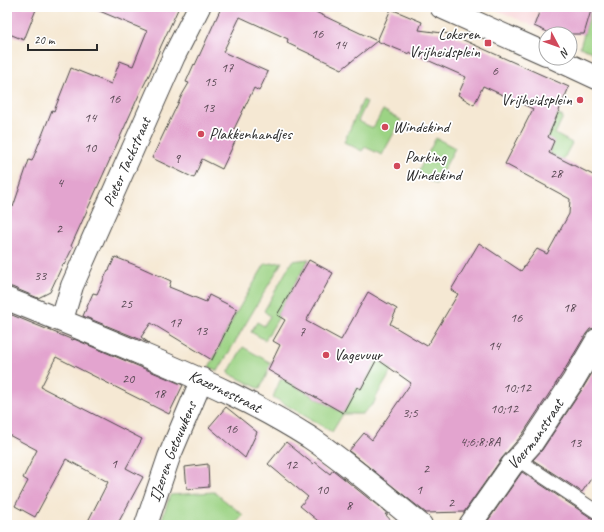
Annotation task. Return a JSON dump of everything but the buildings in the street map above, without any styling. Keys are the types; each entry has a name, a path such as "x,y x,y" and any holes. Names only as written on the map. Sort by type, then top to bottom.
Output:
{"street":[{"name":"Pieter Tackstraat","path":"62,320 72,286 174,56 199,7"},
{"path":"440,7 538,50"},
{"path":"571,66 597,78"},
{"name":"Kazernestraat","path":"7,299 62,320 202,379 262,410 310,438 335,456 421,525"},
{"name":"Voermanstraat","path":"470,525 512,465 532,443 573,381 597,340"},
{"name":"IJzeren Getouwkens","path":"146,525 169,457 202,379"}],"lane":[{"path":"517,459 597,512"}],"shaded area":[{"path":"490,7 540,7 533,26"}],"green space":[{"path":"592,7 597,7 597,54 580,47"},
{"path":"363,100 367,102 358,121 373,128 383,110 401,120 382,155 365,147 362,151 344,142"},
{"path":"557,114 563,117 555,134 572,143 563,160 549,153 554,141 546,137"},
{"path":"436,138 455,148 436,184 417,174"},
{"path":"309,259 277,315 279,317 265,340 251,332 257,322 264,326 270,316 264,311 292,261"},
{"path":"282,262 218,371 209,367 235,315 265,264"},
{"path":"243,347 271,363 275,356 260,389 228,373"},
{"path":"381,351 395,360 374,403 362,414 343,414 332,432 273,397 281,378 343,413 357,387 361,389"},
{"path":"214,492 243,515 235,525 164,525 162,519 170,495"}],"place":[{"name":"Lokeren Vrijheidsplein","path":"488,43"},
{"name":"Vrijheidsplein","path":"580,100"},
{"name":"Windekind","path":"385,127"},
{"name":"Plakkenhandjes","path":"201,134"},
{"name":"Parking Windekind","path":"397,166"},
{"name":"Vagevuur","path":"326,355"}]}
